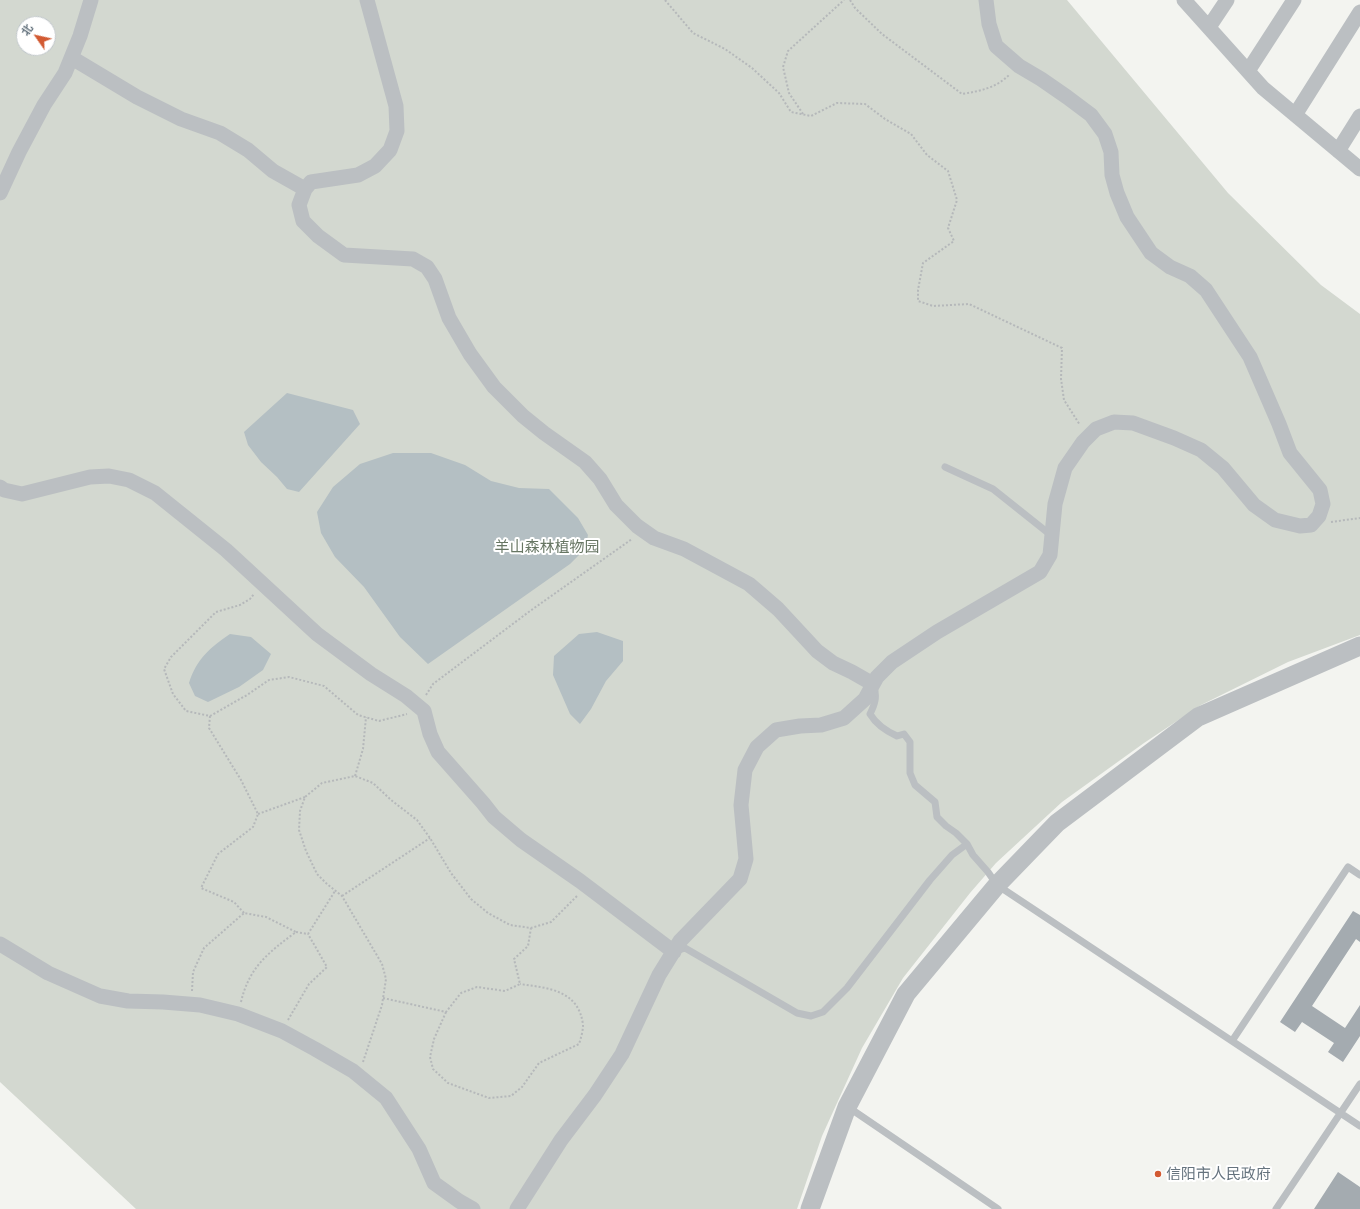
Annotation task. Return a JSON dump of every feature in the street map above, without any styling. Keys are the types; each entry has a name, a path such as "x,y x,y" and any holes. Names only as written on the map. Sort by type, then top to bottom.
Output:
{"street":[{"path":"0,191 18,152 44,104 65,73 80,36 91,0"},
{"path":"367,0 396,106 397,131 390,150 375,166 358,175 311,182 305,189 299,205 303,221 318,236 344,255 413,259 427,267 435,280 449,318 470,354 494,387 523,416 544,434 585,462 600,479 616,505 641,529 654,538 684,548 749,584 778,609 817,651 833,663 873,684"},
{"path":"517,1209 561,1140 595,1096 622,1054 659,975 680,942 740,879 746,860 741,805 745,770 757,747 776,730 800,726 821,725 844,718 864,699 877,677 892,662 937,632 1040,572 1050,555 1055,504 1065,468 1087,437 1096,430 1114,422 1133,423 1201,450 1223,468 1254,505 1275,520 1300,526 1312,525 1319,516 1323,504 1320,490 1290,453 1250,357 1206,290 1190,276 1170,267 1151,253 1127,217 1117,193 1112,175 1111,152 1106,134 1091,115 1041,78 1018,66 996,46 989,24 986,0"},
{"path":"1184,0 1263,88 1360,169"},
{"path":"1209,27 1227,0"},
{"path":"1248,71 1294,0"},
{"path":"1295,115 1360,12"},
{"path":"72,58 143,100 181,119 220,133 248,150 273,171 305,189"},
{"path":"1338,151 1360,116"},
{"path":"0,487 4,490 22,494 90,477 109,476 129,480 155,493 226,550 317,634 371,674 406,696 421,708 438,752 494,817 521,840 587,885 674,952"},
{"path":"810,1209 847,1107 906,994 997,885 1057,823 1198,717 1360,646"},
{"path":"0,944 48,973 100,996 128,1001 191,1004 238,1014 282,1031 322,1052 359,1075 386,1098 419,1149 434,1183 473,1209"}],"lane":[{"path":"945,467 993,489 1052,536"},
{"path":"873,684 875,704 870,714 874,720 891,733 897,736 904,734 910,742 910,773 915,785 935,802 937,817 967,844 973,855 997,885 1360,1126"},
{"path":"674,952 685,948 797,1013 811,1016 823,1012 847,988 930,880 952,855 967,844"},
{"path":"1232,1041 1348,867 1360,875"},
{"path":"1276,1209 1360,1084"},
{"path":"847,1107 998,1209"}],"path":[{"path":"665,0 693,33 725,49 752,68 779,93 791,112 811,116 837,104 865,104 885,119 911,134 927,155 948,171 957,200 948,228 954,241 923,263 918,290 918,302 933,306 969,304 1062,348 1061,379 1064,400 1087,437"},
{"path":"803,115 789,93 783,67 788,51 844,0"},
{"path":"850,0 855,8 882,34 962,94 980,91 1001,83 1018,66"},
{"path":"1319,516 1332,522 1360,518"},
{"path":"262,584 250,599 240,605 216,612 171,658 164,669 173,694 186,711 210,716 247,695 269,680 289,677 324,686 358,715 379,721 421,708 433,684 530,611 630,541 641,529"},
{"path":"210,716 209,728 241,780 258,814 253,827 218,854 201,888 234,902 244,913 266,916 296,932 308,934"},
{"path":"355,776 363,749 366,717"},
{"path":"258,814 304,797 322,783 355,776 373,782 391,800 416,820 430,838 451,873 471,899 488,913 510,925 531,928 551,922 587,885"},
{"path":"304,797 300,811 299,830 306,851 317,874 342,896 382,964 386,979 382,1005 359,1075"},
{"path":"342,896 430,838"},
{"path":"308,934 335,891"},
{"path":"191,1004 193,972 204,948 244,913"},
{"path":"520,984 514,959 528,946 531,928"},
{"path":"238,1014 243,991 251,974 269,954 296,932"},
{"path":"282,1031 309,984 327,967 308,934"},
{"path":"520,984 547,988 565,994 577,1007 583,1026 579,1044 539,1063 522,1087 510,1096 489,1098 448,1083 433,1069 430,1057 434,1038 446,1012 461,992 477,986 505,991 520,984"},
{"path":"383,998 446,1012"}],"green space":[{"name":"羊山森林植物园","path":"0,0 1067,0 1228,193 1321,285 1360,314 1360,635 1288,662 1201,705 1144,743 1062,802 996,863 970,893 903,978 862,1048 822,1136 797,1209 136,1209 0,1082"}],"shaded area":[{"path":"287,393 353,410 360,424 299,492 287,489 261,462 248,445 244,432"},
{"path":"393,453 431,453 465,465 491,481 519,488 549,489 578,518 588,535 585,549 570,564 428,664 400,637 364,587 335,557 321,533 317,512 333,487 360,464"},
{"path":"597,632 623,641 623,661 606,681 591,709 580,724 570,714 553,675 554,656 579,634"},
{"path":"230,634 251,637 271,654 263,670 239,687 208,702 195,696 189,683 192,674 205,654"}],"building":[{"path":"1353,911 1360,915 1360,942 1356,939 1312,1006 1345,1028 1360,1005 1360,1036 1343,1062 1328,1052 1334,1043 1302,1022 1295,1032 1280,1022"},
{"path":"1338,1172 1360,1187 1360,1209 1314,1209"}],"place":[{"name":"信阳市人民政府","path":"1158,1174"}]}
